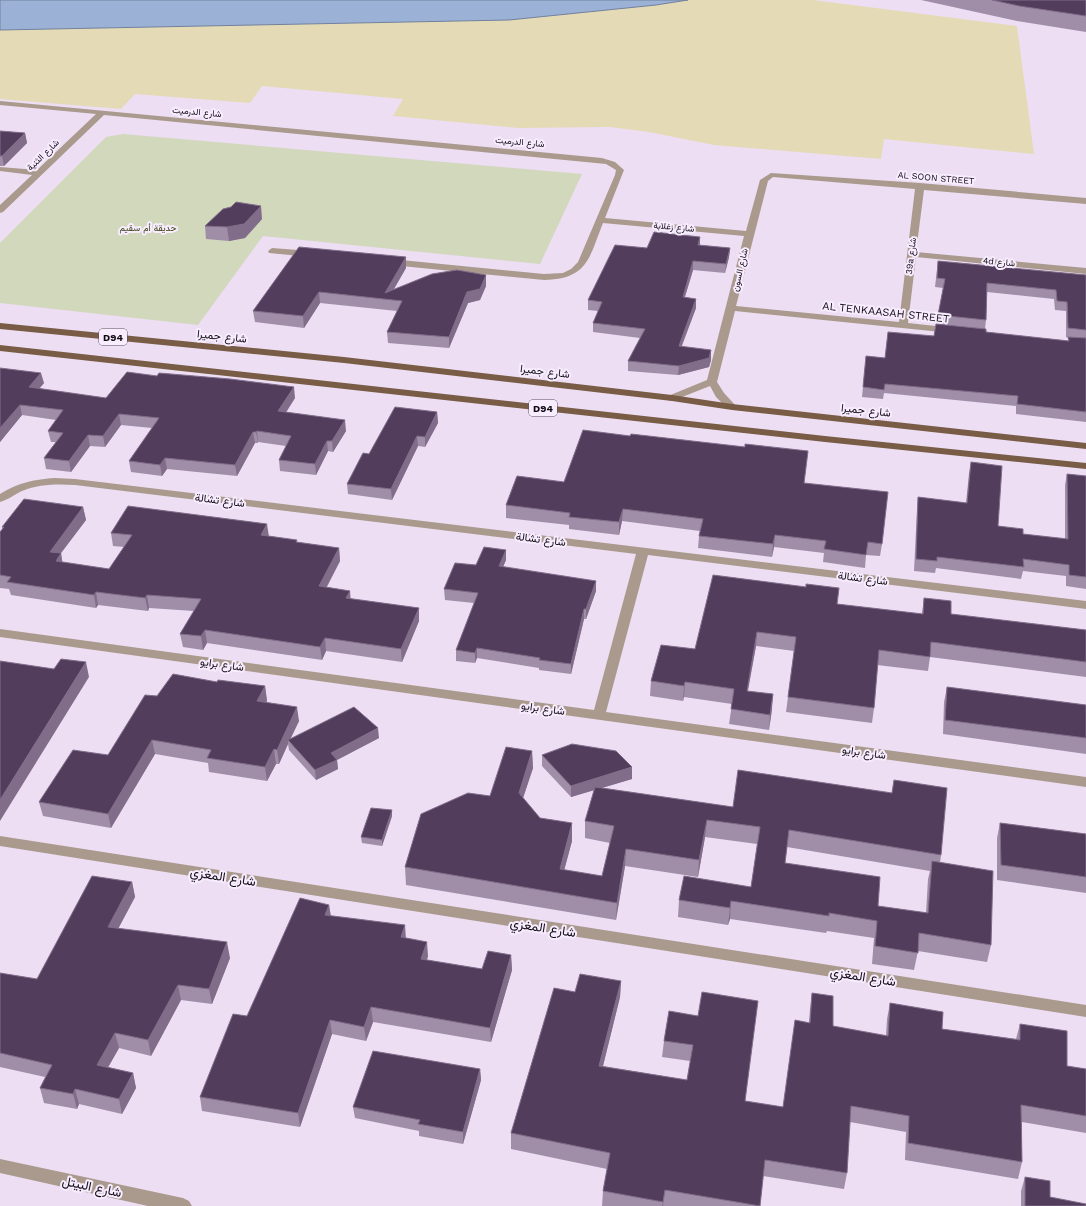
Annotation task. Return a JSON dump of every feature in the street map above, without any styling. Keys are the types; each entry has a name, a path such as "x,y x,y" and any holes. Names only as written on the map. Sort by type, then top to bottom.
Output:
{"main road":[{"name":"شارع جميرا","path":"0,326 344,360 672,398 732,407 1086,446"},
{"name":"D94","path":"0,348 1086,466"}],"street":[{"name":"شارع الدرميت","path":"0,104 602,160 616,166 620,170 582,263 578,268 564,275 544,278 382,261"},
{"name":"شارع الثنية","path":"0,210 101,114"},
{"path":"0,169 39,173"},
{"name":"شارع السون","path":"712,382 732,308 748,234 764,180 771,175 784,175"},
{"name":"AL SOON STREET","path":"784,175 1086,201"},
{"name":"39a شارع","path":"903,325 920,186"},
{"name":"شارع زغلابة","path":"600,220 748,234"},
{"path":"272,250 319,255"},
{"name":"4d شارع","path":"912,254 1086,271"},
{"name":"AL TENKAASAH STREET","path":"732,308 964,332"},
{"path":"672,398 712,382 720,394 732,407"},
{"name":"شارع تشالة","path":"0,499 9,492 29,484 52,481 75,482 1086,605"},
{"path":"599,715 643,551"},
{"name":"شارع برايو","path":"0,633 1086,782"},
{"name":"شارع المغزي","path":"0,841 1086,1011"},
{"name":"شارع البيتل","path":"0,1166 183,1206"}],"green space":[{"name":"حديقة أم سقيم","path":"123,134 582,174 540,264 263,236 198,325 0,303 0,243 106,137"}],"sand":[{"path":"688,0 813,0 1017,26 1034,154 884,139 881,159 714,145 649,132 610,127 518,128 393,116 403,99 262,86 250,103 135,94 121,109 0,99 0,30 509,20 656,5"}],"water":[{"path":"0,0 688,0 656,5 509,20 0,30"}],"building":[{"path":"992,0 1086,0 1086,16 1019,6"},
{"path":"0,131 25,133 2,156 0,156"},
{"path":"236,202 261,206 244,224 227,227 205,226 223,209 231,207"},
{"path":"654,232 700,237 698,245 730,248 726,264 693,261 683,297 696,299 679,346 711,350 709,358 679,366 628,361 645,329 593,323 602,302 588,300 615,245 647,248"},
{"path":"299,247 406,257 385,293 432,274 457,270 486,275 480,289 467,292 449,337 387,332 402,301 319,292 303,316 253,311"},
{"path":"938,261 1086,275 1086,330 1068,328 1067,302 1057,301 1056,290 987,283 986,320 938,315 945,279 937,278"},
{"path":"936,324 986,329 986,332 1069,341 1068,337 1086,338 1086,412 1017,404 1018,396 885,384 884,390 863,387 866,356 885,358 888,332 934,336"},
{"path":"0,368 41,373 29,387 106,398 127,372 157,376 159,373 230,379 294,387 278,411 345,420 332,441 327,441 315,464 279,460 291,436 257,431 253,432 235,465 165,458 160,465 129,461 159,418 119,414 103,436 88,435 69,461 44,458 63,433 48,431 63,410 20,405 0,428"},
{"path":"395,407 437,412 425,437 417,436 391,489 347,484 363,453 369,454"},
{"path":"583,430 745,447 745,444 808,451 804,483 888,492 882,544 868,542 866,555 824,549 826,541 775,535 773,544 699,536 703,519 623,509 619,522 569,517 570,513 506,505 517,476 564,482"},
{"path":"971,462 1002,466 998,526 1023,529 1023,534 1068,539 1067,474 1086,476 1086,577 1069,575 1069,565 1023,559 1024,567 937,557 937,561 916,559 918,497 967,503"},
{"path":"24,499 83,507 50,552 61,553 56,561 109,569 132,535 111,533 128,506 267,524 261,535 339,548 319,586 350,591 346,598 419,608 401,649 325,638 320,647 205,630 201,636 180,634 201,599 147,595 145,598 96,592 94,595 7,582 11,577 0,575 0,532 4,527 2,527"},
{"path":"484,547 506,550 499,566 596,581 586,609 584,609 571,664 539,660 540,658 477,648 475,653 456,650 478,593 444,589 455,563 476,565"},
{"path":"713,575 806,587 806,584 839,588 837,604 923,614 924,598 951,601 951,614 1086,630 1086,662 931,642 930,657 879,650 874,708 788,697 796,637 757,632 747,691 773,694 770,715 731,709 734,689 685,682 684,686 651,681 661,645 695,649"},
{"path":"61,659 86,662 0,800 0,661 54,669"},
{"path":"173,674 217,682 218,680 265,686 257,701 297,707 277,750 274,749 265,767 207,758 211,750 152,740 108,814 39,802 73,750 108,755 145,695 157,696"},
{"path":"947,687 1086,705 1086,738 945,720"},
{"path":"354,707 378,728 331,753 337,760 315,770 288,740"},
{"path":"572,744 616,751 632,767 571,786 542,755"},
{"path":"506,747 532,751 519,793 540,818 572,823 560,869 602,876 614,826 585,821 595,787 733,807 738,770 892,793 894,780 947,788 941,855 789,830 785,863 880,877 878,906 928,913 932,861 993,871 991,945 919,933 918,953 875,946 877,921 829,913 829,916 731,901 730,908 679,900 684,876 751,887 760,827 707,820 699,860 626,849 617,903 405,867 421,814 468,793 490,796"},
{"path":"371,808 392,810 382,840 361,837"},
{"path":"1000,823 1086,834 1086,877 1001,865"},
{"path":"92,876 132,882 108,927 227,942 209,989 178,985 148,1040 115,1033 97,1065 133,1073 119,1099 75,1089 73,1094 40,1088 52,1065 0,1053 0,973 37,979"},
{"path":"300,898 329,905 325,915 405,925 401,937 427,942 421,959 482,969 488,951 511,955 490,1028 371,1007 364,1027 330,1020 298,1113 200,1097 233,1014 247,1016"},
{"path":"580,974 621,981 599,1066 687,1080 693,1045 664,1041 669,1011 698,1016 702,992 758,1001 745,1101 783,1107 795,1020 810,1023 812,993 833,996 833,1026 888,1036 890,1003 943,1012 942,1029 1020,1040 1020,1024 1067,1031 1067,1066 1086,1069 1086,1116 1021,1105 1022,1162 908,1143 909,1116 851,1106 847,1173 765,1160 760,1206 665,1190 663,1202 603,1191 610,1153 511,1133 554,988 575,992"},
{"path":"373,1051 480,1069 463,1132 418,1124 420,1120 353,1107"},
{"path":"1025,1177 1050,1181 1050,1197 1086,1204 1086,1206 1025,1206"}]}
